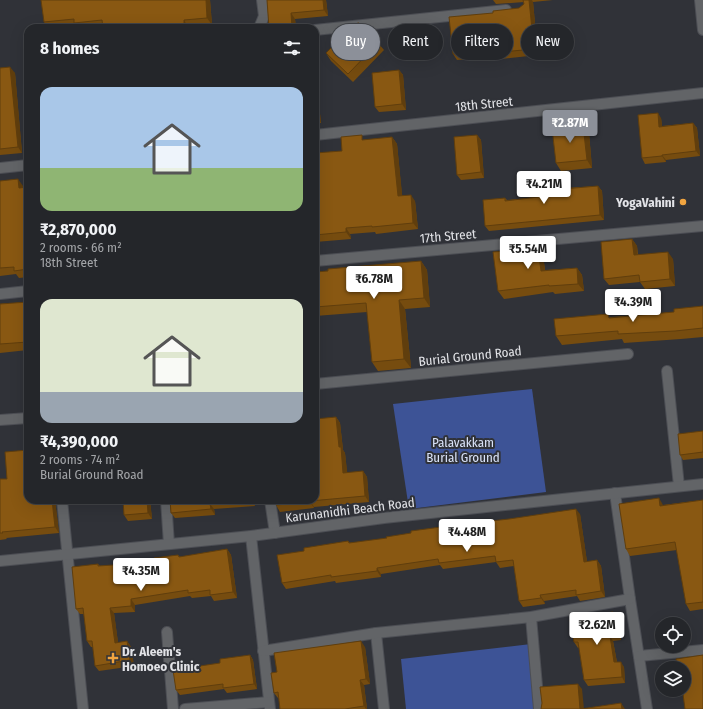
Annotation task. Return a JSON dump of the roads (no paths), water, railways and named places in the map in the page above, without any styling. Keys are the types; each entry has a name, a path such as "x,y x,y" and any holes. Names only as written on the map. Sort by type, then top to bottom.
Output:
{"street":[{"path":"261,24 264,16 262,0"},
{"path":"701,6 703,30"},
{"path":"319,30 515,9"},
{"name":"18th Street","path":"319,135 703,93"},
{"path":"0,168 24,165"},
{"name":"17th Street","path":"319,261 703,226"},
{"path":"0,294 24,291"},
{"name":"Burial Ground Road","path":"319,384 628,354"},
{"path":"667,371 679,486"},
{"path":"0,420 24,418"},
{"name":"Karunanidhi Beach Road","path":"0,561 67,553 251,536 384,518 703,484"},
{"path":"615,493 647,709"},
{"path":"62,504 83,709"},
{"path":"166,504 169,544"},
{"path":"271,504 275,533"},
{"path":"185,709 269,705 251,536"},
{"path":"263,651 376,633 531,617 630,598"},
{"path":"531,617 539,709"},
{"path":"167,632 173,709"},
{"path":"376,633 384,709"},
{"path":"639,656 703,650"}],"place":[{"name":"YogaVahini","path":"683,202"},
{"name":"Dr. Aleem's Homoeo Clinic","path":"113,658"}],"park label":[{"name":"Palavakkam Burial Ground","path":"463,450"}]}
